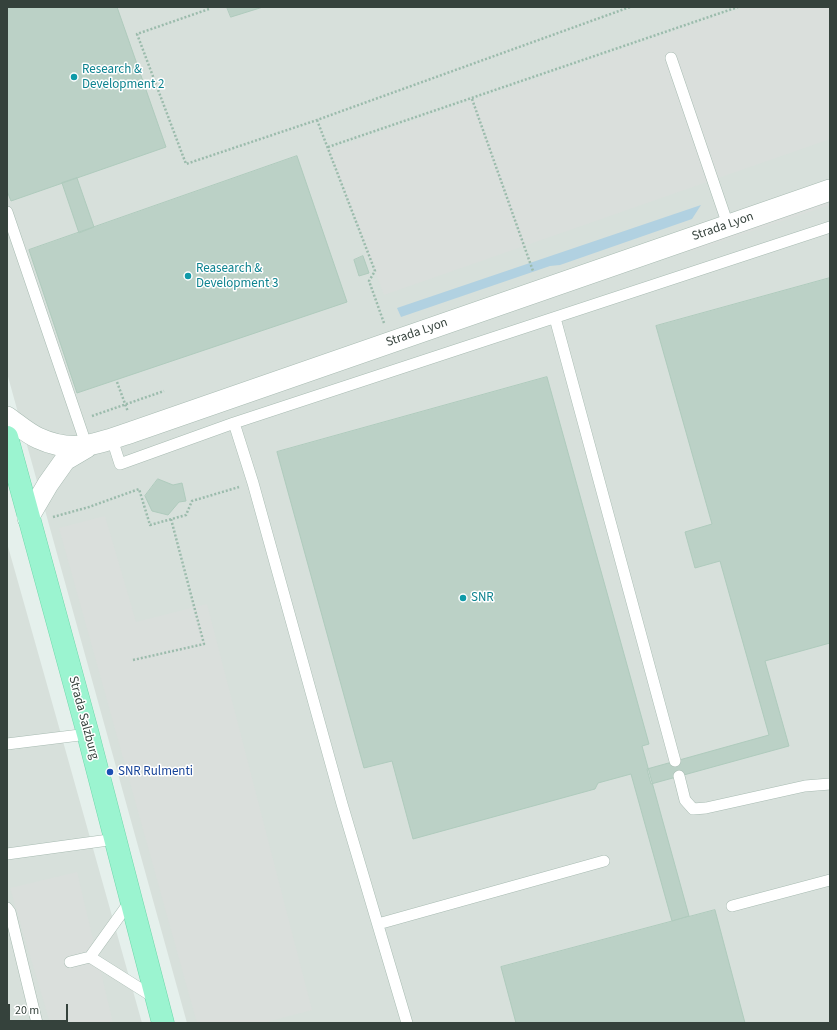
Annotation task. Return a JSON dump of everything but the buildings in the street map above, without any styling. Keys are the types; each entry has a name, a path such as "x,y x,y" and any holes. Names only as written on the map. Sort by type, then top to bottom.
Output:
{"main road":[{"name":"Strada Salzburg","path":"7,437 116,839 163,1023"}],"street":[{"name":"Strada Lyon","path":"7,417 36,438 62,447 87,447 830,190"},
{"path":"29,520 48,484 66,460 87,447"}],"lane":[{"path":"671,58 728,225"},
{"path":"7,212 87,447"},
{"path":"112,439 120,464 234,424 830,227"},
{"path":"554,318 675,761"},
{"path":"234,424 253,483 340,796 407,1023"},
{"path":"7,744 88,734"},
{"path":"679,776 686,800 693,809 706,808 805,786 830,784"},
{"path":"7,854 116,839"},
{"path":"378,924 604,861"},
{"path":"732,906 830,880"},
{"path":"70,962 90,957 132,900"},
{"path":"7,908 10,912 37,1023"},
{"path":"90,957 157,999"}],"path":[{"path":"209,9 137,34 186,164 317,120 630,7"},
{"path":"328,147 738,7"},
{"path":"472,98 540,290"},
{"path":"317,120 375,271 369,281 376,301"},
{"path":"117,382 135,431"},
{"path":"78,421 164,391"},
{"path":"29,520 89,507 139,489 150,525 186,515 192,501 253,483"},
{"path":"133,660 204,644 171,519"}],"shaded area":[{"path":"7,7 830,7 830,1023 187,1023 7,373"},
{"path":"745,7 830,7 830,139 384,295 329,150"},
{"path":"830,189 830,205 692,251 674,242"},
{"path":"701,205 692,219 560,265 550,266 401,317 397,308"},
{"path":"105,516 136,622 207,604 312,1010 263,1023 197,1023 59,528"},
{"path":"7,543 57,720 142,1023 7,1023"},
{"path":"77,872 113,1023 50,1023 10,888"}],"place":[{"name":"Research & Development 2","path":"74,77"},
{"name":"Reasearch & Development 3","path":"188,276"},
{"name":"SNR","path":"463,598"},
{"name":"SNR Rulmenti","path":"110,772"}]}
